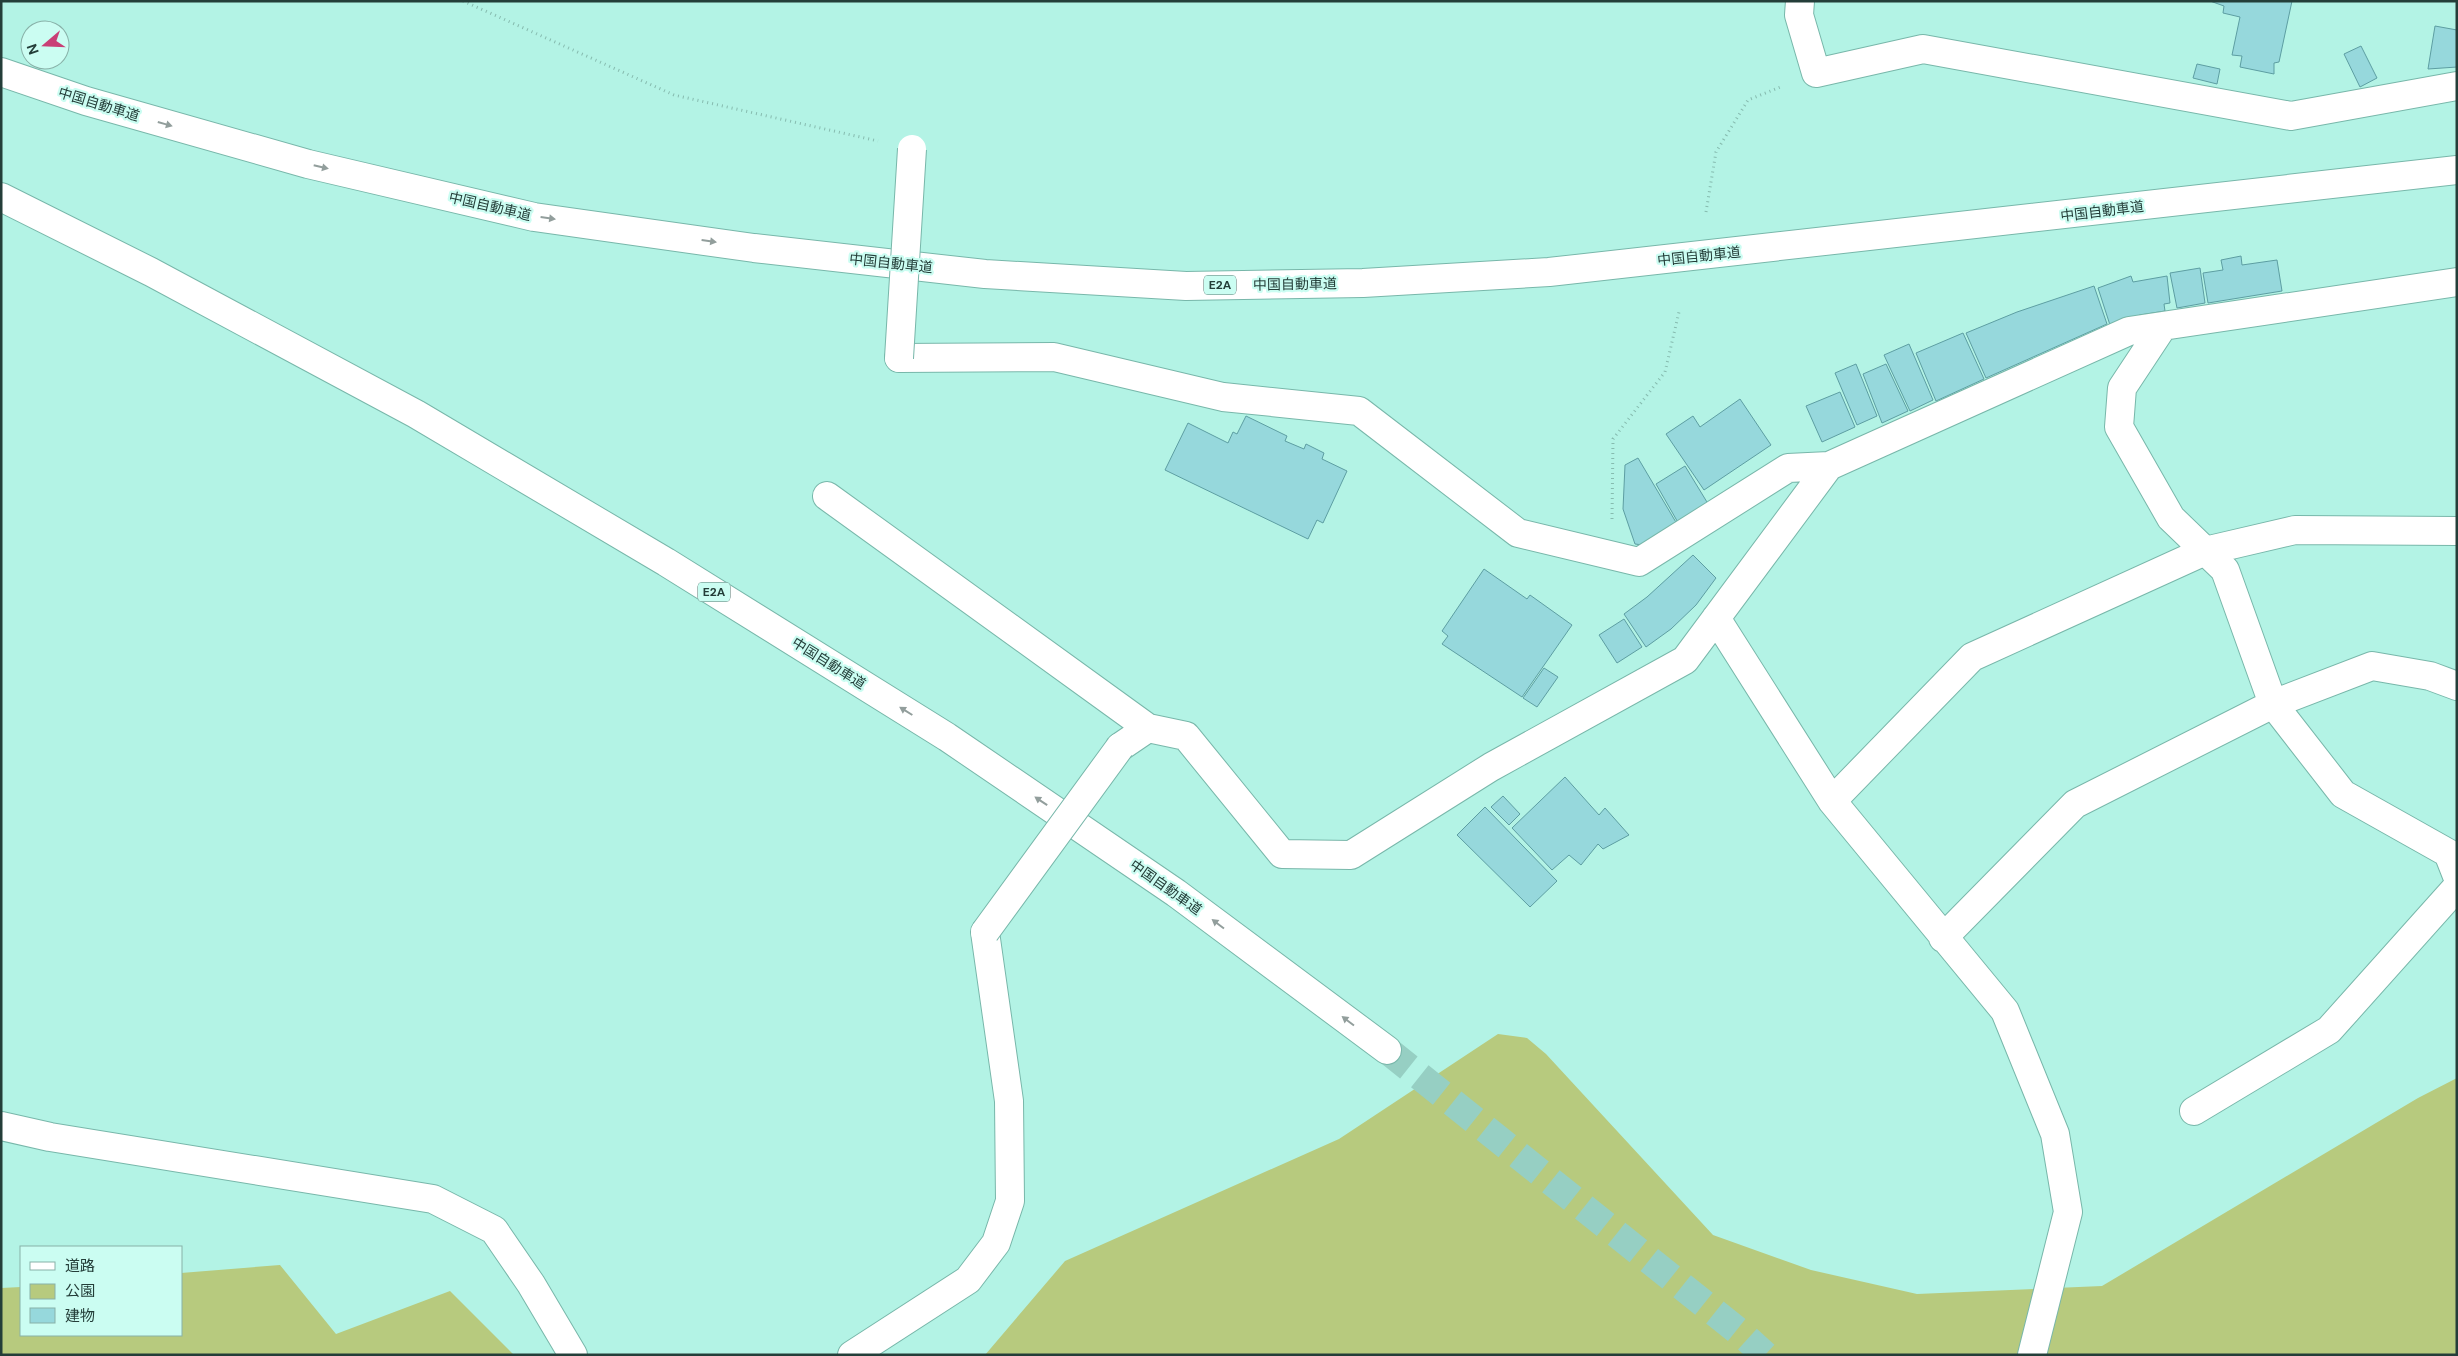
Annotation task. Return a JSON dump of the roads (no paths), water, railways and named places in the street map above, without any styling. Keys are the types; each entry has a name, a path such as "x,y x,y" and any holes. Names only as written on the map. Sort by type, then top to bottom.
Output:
{"main road":[{"path":"1796,6 1816,73 1923,49 2291,116 2457,86"},
{"name":"中国自動車道","path":"1,72 86,101 308,164 534,216 754,248 984,274 1186,286 1363,283 1549,272 2457,170"},
{"path":"912,149 899,358 1054,357 1223,397 1359,411 1518,533 1639,562 1788,468 1829,466 2129,331 2457,282"},
{"name":"中国自動車道","path":"1,197 151,272 416,414 666,562 947,737 1176,894 1387,1050"},
{"path":"2163,326 2122,388 2119,427 2171,518 2225,570 2273,704 2343,794 2448,853 2457,876"},
{"path":"827,496 1148,728 1186,736 1282,854 1351,855 1491,767 1685,660 1829,466"},
{"path":"1832,801 1972,657 2205,551 2295,530 2457,531"},
{"path":"1716,618 1832,801 2005,1011 2055,1134 2068,1212 2032,1355"},
{"path":"1943,938 2075,804 2273,704 2372,666 2430,676 2457,686"},
{"path":"852,1355 968,1280 996,1243 1010,1201 1010,1101 985,932 1120,747 1148,728"},
{"path":"2194,1111 2329,1030 2457,887"},
{"path":"1,1126 50,1137 433,1199 494,1230 530,1284 573,1355"}],"tunnel":[{"path":"1387,1050 1743,1335 1765,1355"}]}
